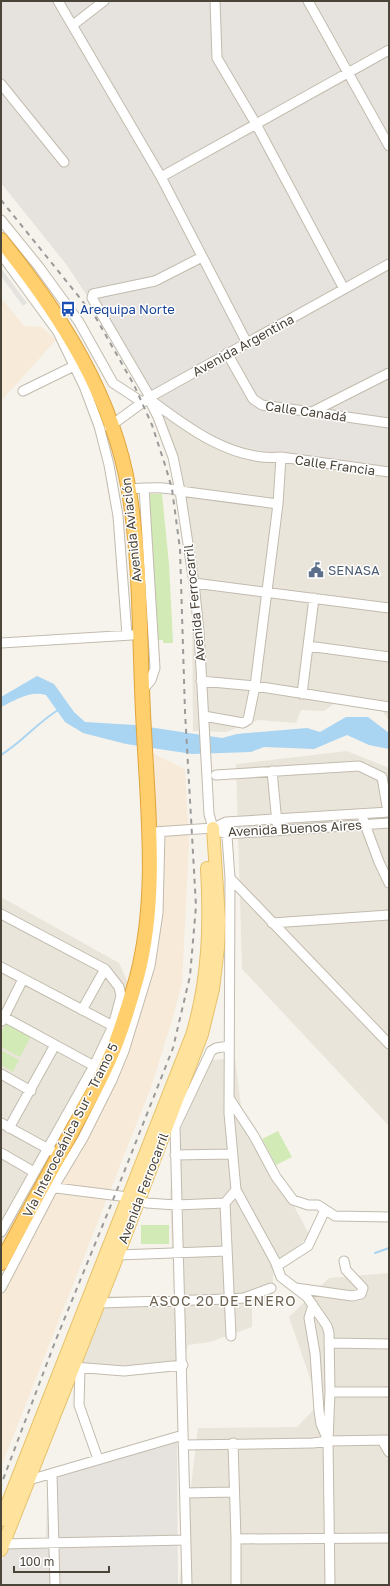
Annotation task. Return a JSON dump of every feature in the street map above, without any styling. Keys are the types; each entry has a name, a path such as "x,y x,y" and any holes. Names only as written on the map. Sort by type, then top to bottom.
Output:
{"highway":[{"name":"Avenida Aviación","path":"1,240 94,382 106,428 129,489 133,523 134,635 142,692 142,708"},
{"name":"Vía Interoceánica Sur - Tramo 5","path":"1,1263 48,1187 53,1152 109,1060 130,1000 143,947 155,832 145,756 142,708"}],"main road":[{"name":"Avenida Ferrocarril","path":"1,1520 133,1199 169,1119 202,1034 213,989 218,947 219,920 209,829"},
{"name":"Avenida Ferrocarril","path":"2,1546 77,1368 99,1302 118,1255 133,1199"}],"street":[{"path":"58,1 73,24 161,178 247,343"},
{"path":"73,24 104,1"},
{"path":"215,1 217,58 256,124 344,289"},
{"path":"308,1 389,146"},
{"path":"161,178 389,50"},
{"path":"1,84 64,162"},
{"name":"Calle Francia","path":"1,220 60,294 79,322 113,383 147,399 179,422 214,441 244,453 270,458 282,457 389,472"},
{"path":"1,254 61,330 74,366 106,428 134,635"},
{"name":"Avenida Ferrocarril","path":"202,257 155,281 93,294 92,298 158,417 173,457 180,491 194,583 199,632 207,765 209,829"},
{"name":"Avenida Argentina","path":"106,428 147,399 389,264"},
{"name":"Calle Canadá","path":"227,353 253,399 257,403 262,405 389,422"},
{"path":"23,391 74,366"},
{"path":"314,412 389,373"},
{"path":"338,400 339,416"},
{"path":"204,716 246,722 255,686 278,504 282,457"},
{"path":"270,458 277,463 280,469"},
{"path":"142,692 151,680 155,668 144,488"},
{"path":"129,489 172,489 278,504"},
{"path":"194,583 389,608"},
{"path":"302,694 314,598"},
{"path":"1,643 134,635 154,644"},
{"path":"308,646 389,657"},
{"path":"201,680 255,686 389,707"},
{"path":"216,775 359,766 382,777 389,812"},
{"path":"272,771 278,830"},
{"name":"Avenida Buenos Aires","path":"209,829 226,822 389,812"},
{"path":"361,813 379,862 389,883"},
{"path":"226,822 230,878 230,1098 232,1154 236,1190 277,1266 281,1277 307,1297 327,1326 329,1343 330,1392 328,1441 331,1539 330,1585"},
{"name":"Avenida Buenos Aires","path":"209,829 227,834 389,823"},
{"path":"1,1288 48,1187 83,1138 124,1051 150,966 158,913 155,832 209,829"},
{"path":"230,878 389,1044"},
{"path":"1,914 105,969 116,981 121,996 112,1026 53,1152 34,1172 1,1232"},
{"path":"272,922 389,915"},
{"path":"1,967 112,1026"},
{"path":"82,1010 105,969"},
{"path":"24,979 2,1020 55,1045 94,1066"},
{"path":"53,1152 5,1125 31,1091 55,1045"},
{"path":"187,1585 182,1434 183,1365 181,1301 175,1155 169,1119 211,1051 216,1048 229,1046"},
{"path":"1,1074 31,1091"},
{"path":"230,1098 254,1136 276,1177 293,1200 308,1205 318,1205 335,1216 389,1217"},
{"path":"1,1153 34,1172"},
{"path":"175,1155 232,1154"},
{"path":"48,1187 176,1205 225,1203"},
{"path":"231,1336 225,1203 236,1190"},
{"path":"277,1266 308,1246 326,1210"},
{"path":"118,1255 227,1251"},
{"path":"295,1288 352,1296 362,1294 363,1288 346,1270 344,1261"},
{"path":"99,1302 181,1301 244,1298 271,1288"},
{"path":"313,1305 309,1318 315,1353 319,1411 328,1441"},
{"path":"329,1343 389,1344"},
{"path":"98,1459 79,1405 77,1368 124,1370 183,1365"},
{"path":"330,1392 389,1392"},
{"path":"29,1480 182,1434"},
{"path":"183,1445 233,1443 313,1443 328,1441 386,1440 389,1452"},
{"path":"233,1443 236,1585"},
{"path":"52,1474 55,1585"},
{"path":"185,1493 234,1492"},
{"path":"236,1539 389,1538"},
{"path":"2,1546 186,1540"}],"shaded area":[{"path":"1,1 389,1 389,469 279,455 229,443 187,421 147,391 132,364 66,264 1,183"},
{"path":"1,268 27,303 23,306 1,276"},
{"name":"Arequipa Norte","path":"1,298 24,326 42,327 56,340 1,401"},
{"path":"168,406 187,421 229,443 279,455 389,469 389,721 380,707 338,701 324,711 301,710 296,723 258,720 226,732 193,731 192,596 172,458 154,408"},
{"path":"347,751 389,768 389,1126 242,969 236,764"},
{"path":"150,752 185,769 189,843 182,984 151,1087 1,1467 1,1280 110,1077 139,993"},
{"path":"1,897 119,963 128,983 113,1037 67,1126 1,1246"},
{"path":"235,1058 241,1106 310,1236 273,1266 273,1302 252,1308 252,1327 210,1342 188,1345 184,1361 65,1370 94,1296 174,1296 170,1193 181,1127 212,1060"},
{"path":"389,1273 389,1585 179,1585 198,1428 297,1427 319,1404 289,1317 329,1278"},
{"path":"177,1441 178,1585 1,1585 1,1563 12,1538 46,1539 48,1470"}],"green space":[{"path":"149,494 162,494 169,564 173,643 163,643 163,640 158,640"},
{"path":"6,1023 31,1036 20,1057 1,1047 1,1033"},
{"path":"1,1050 19,1060 13,1072 1,1065"},
{"path":"278,1131 292,1157 276,1165 262,1139"},
{"path":"141,1225 169,1225 169,1244 141,1244"}],"water":[{"path":"37,676 54,684 74,712 85,722 135,725 222,738 237,734 307,728 320,732 346,717 368,717 389,733 389,749 369,745 347,735 314,749 264,747 251,752 192,754 126,744 83,733 65,722 46,695 29,695 1,707 1,697"}],"waterway":[{"path":"1,755 58,710"},
{"path":"375,1253 389,1248"}],"railway":[{"path":"1,200 96,318 134,385 152,425 172,489 180,549 185,712 196,906 190,976 173,1048 55,1342 1,1485"}],"place":[{"name":"Arequipa Norte","path":"68,309"},
{"name":"SENASA","path":"316,570"}],"district":[{"name":"ASOC 20 DE ENERO","path":"223,1301"}]}
